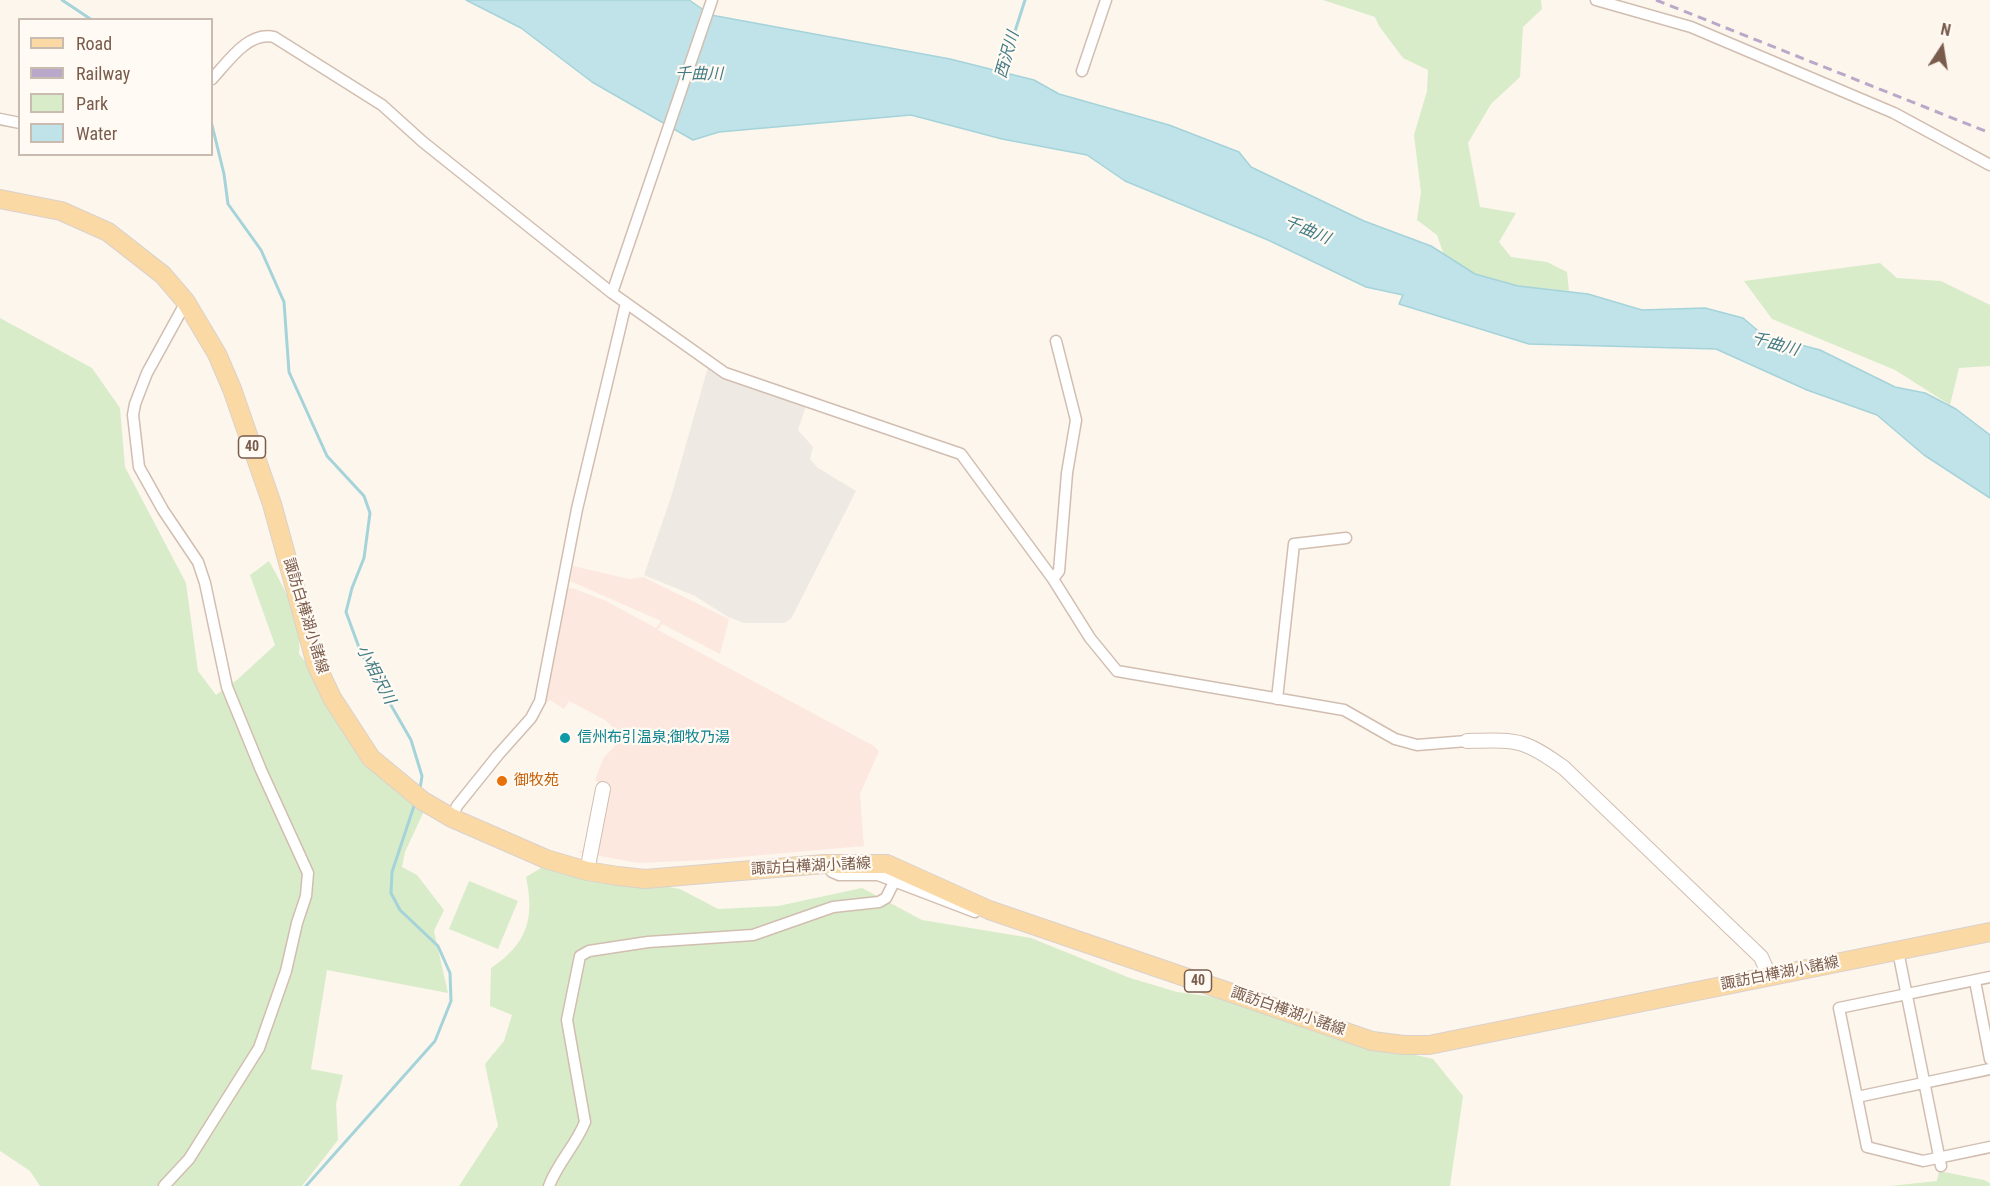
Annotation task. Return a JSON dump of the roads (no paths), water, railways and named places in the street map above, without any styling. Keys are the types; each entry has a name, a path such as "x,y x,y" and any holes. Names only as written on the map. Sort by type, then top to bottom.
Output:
{"main road":[{"name":"諏訪白樺湖小諸線","path":"0,199 61,211 108,232 163,275 186,302 217,354 232,389 272,504 316,664 332,698 358,741 371,758 423,801 452,818 546,859 587,871 645,879 824,864 887,864 989,910 1372,1041 1404,1045 1429,1044 1990,932"}],"street":[{"path":"612,293 712,0"},
{"path":"1082,71 1106,0"},
{"path":"1596,0 1691,27 1893,113 1990,165"},
{"path":"213,78 250,41 261,36 274,37 382,105 423,141 612,293 737,379 887,427 961,454 1053,579 1090,638 1117,671 1344,710 1395,740 1417,745 1517,740 1540,751 1564,768 1761,957 1769,975"},
{"path":"0,119 18,123"},
{"path":"164,1186 189,1159 259,1048 286,971 297,923 306,897 308,873 231,698 205,583 198,562 163,510 139,467 133,415 135,404 147,373 186,302"},
{"path":"452,818 456,806 531,718 540,700 578,509 626,303"},
{"path":"1053,579 1059,572 1067,473 1076,420 1056,341"},
{"path":"1277,699 1294,544 1346,538"},
{"path":"587,871 603,789"},
{"path":"824,864 839,875 878,875 980,914 989,910"},
{"path":"549,1186 560,1161 580,1135 585,1122 567,1020 580,956 589,951 648,942 753,936 833,907 879,902 886,898 894,882"},
{"path":"1898,951 1940,1162"},
{"path":"1990,977 1839,1008 1867,1147 1923,1161 1940,1162 1990,1147"},
{"path":"1975,981 1990,1059"},
{"path":"1857,1096 1990,1069"}],"water":[{"name":"千曲川","path":"466,0 689,0 711,15 950,59 1034,80 1059,94 1169,125 1239,152 1251,167 1364,221 1431,246 1475,274 1518,286 1588,294 1642,310 1705,308 1743,318 1763,335 1820,350 1895,387 1925,393 1956,409 1990,435 1990,498 1924,455 1877,415 1807,390 1716,349 1529,344 1399,304 1403,295 1366,287 1268,240 1125,181 1087,155 1002,139 911,115 719,132 693,140 592,82 521,28"}],"waterway":[{"name":"小相沢川","path":"62,0 89,18"},
{"name":"西沢川","path":"1001,75 1025,0"},
{"name":"小相沢川","path":"213,129 224,174 228,204 261,250 284,302 289,372 327,456 364,496 370,513 364,558 352,588 346,612 361,653 411,740 422,776 420,789"},
{"name":"小相沢川","path":"306,1186 435,1041 451,1001 450,973 438,946 400,910 391,893 392,872 415,803"}],"railway":[{"path":"1656,0 1990,133"}],"place":[{"name":"信州布引温泉;御牧乃湯","path":"565,738"},
{"name":"御牧苑","path":"502,781"}]}
